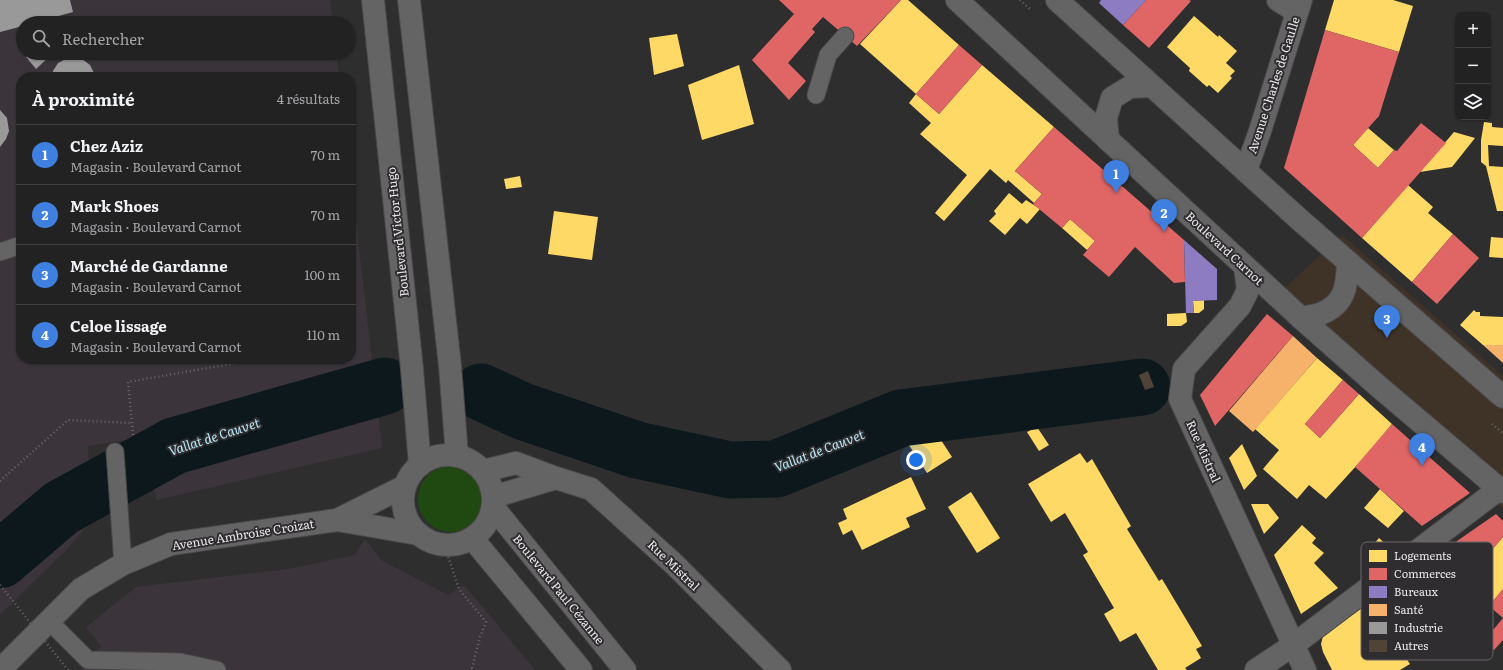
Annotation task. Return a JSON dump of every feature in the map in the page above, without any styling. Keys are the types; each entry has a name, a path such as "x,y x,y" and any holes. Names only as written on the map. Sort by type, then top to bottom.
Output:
{"main road":[{"name":"Boulevard Victor Hugo","path":"373,0 412,369 420,465"},
{"path":"409,0 450,366 457,456"},
{"name":"Boulevard Carnot","path":"957,0 1301,318 1378,386 1501,490"},
{"path":"1056,0 1348,263 1503,397"},
{"path":"1278,0 1299,6"},
{"name":"Avenue Charles de Gaulle","path":"1246,170 1260,131 1299,6"},
{"path":"1108,140 1106,118 1112,98 1130,87 1152,86"},
{"path":"1301,318 1320,314 1339,302 1347,284 1348,263"},
{"name":"Rue Mistral","path":"1245,266 1248,290 1240,306 1184,369 1180,399 1292,646 1305,670"},
{"path":"444,455 457,456 471,461 483,471 490,483 493,502 486,525 472,538 459,544 444,545 430,542 418,534 407,520 403,503 405,486 411,474 420,465 431,458 444,455"},
{"name":"Rue Mistral","path":"483,471 516,463 591,489 674,564 780,670"},
{"path":"493,502 556,478"},
{"name":"Avenue Ambroise Croizat","path":"337,520 405,486"},
{"path":"1431,542 1501,490"},
{"name":"Boulevard Paul Cézanne","path":"493,502 625,670"},
{"name":"Avenue Ambroise Croizat","path":"0,670 81,589 123,564 171,544 337,520 418,534"},
{"path":"472,538 581,670"},
{"path":"1256,670 1292,646 1361,594"}],"lane":[{"path":"816,95 828,55 845,36"},
{"path":"0,252 16,247"},
{"path":"116,460 123,564"},
{"path":"49,621 88,660 180,662 218,670"}],"path":[{"path":"116,460 135,446 131,423 128,382 231,364"},
{"path":"0,481 68,420 131,423"},
{"path":"444,545 459,589 486,622 480,637 472,668 474,670"},
{"path":"0,585 68,670"}],"shaded area":[{"path":"0,0 330,0 332,16 16,16 16,60 337,60 338,72 16,72 16,364 356,364 356,222 382,448 157,500 139,438 88,446 91,521 69,547 0,615"},
{"path":"1342,235 1503,376 1503,509 1272,300"},
{"path":"365,539 381,560 448,595 464,585 535,670 80,670 101,646 86,627 136,587 288,569 355,555"}],"green space":[{"path":"451,466 464,468 474,476 482,486 484,499 482,512 474,522 464,530 451,532 438,530 428,522 420,512 418,499 420,486 428,476 438,468"}],"building: Logements":[{"path":"901,0 908,0 959,45 916,94 860,44"},
{"path":"1334,0 1393,0 1413,6 1399,52 1325,30"},
{"path":"1194,16 1237,51 1226,63 1235,71 1230,76 1232,78 1218,93 1209,85 1207,87 1189,71 1190,68 1167,47"},
{"path":"677,34 684,66 654,75 649,38"},
{"path":"739,65 754,124 702,140 688,85"},
{"path":"982,65 1054,127 1015,171 1042,194 1034,203 1008,180 1006,183 990,169 944,221 935,213 967,175 920,134 931,123 909,103 916,94 939,114"},
{"path":"1484,122 1492,123 1492,127 1503,128 1503,146 1488,145 1489,166 1503,167 1503,211 1497,211 1486,166 1481,162 1481,140"},
{"path":"1368,128 1394,150 1378,168 1353,145"},
{"path":"1454,132 1475,138 1452,167 1420,172"},
{"path":"520,176 522,187 506,189 504,179"},
{"path":"1408,185 1433,207 1428,213 1453,234 1412,282 1362,238"},
{"path":"1009,193 1022,204 1026,200 1040,209 1027,224 1020,218 1005,235 989,221 996,214 994,211"},
{"path":"554,211 598,217 592,260 548,254"},
{"path":"1070,219 1095,241 1087,250 1062,228"},
{"path":"1491,237 1503,238 1503,258 1489,257"},
{"path":"1204,300 1204,309 1199,313 1194,313 1193,301"},
{"path":"1474,310 1476,312 1480,312 1480,316 1503,317 1503,345 1483,345 1460,325"},
{"path":"1186,313 1187,322 1181,326 1167,326 1167,314"},
{"path":"1317,358 1343,380 1305,424 1320,438 1359,394 1392,424 1369,452 1326,499 1309,485 1297,499 1263,469 1279,450 1255,429"},
{"path":"1037,427 1049,445 1039,451 1027,432"},
{"path":"937,434 952,457 927,473 907,442"},
{"path":"1242,444 1257,476 1244,490 1229,458"},
{"path":"1080,453 1087,463 1092,459 1131,526 1127,529 1159,581 1162,579 1202,646 1196,649 1201,658 1185,668 1187,670 1158,670 1136,633 1120,642 1104,614 1114,608 1083,555 1088,552 1065,513 1051,522 1028,484"},
{"path":"911,477 926,509 906,518 910,527 862,550 852,530 843,535 838,523 847,519 843,509"},
{"path":"1380,489 1404,511 1388,528 1364,508"},
{"path":"971,492 1000,538 977,553 948,507"},
{"path":"1251,504 1268,504 1279,518 1264,534"},
{"path":"1302,525 1316,538 1312,543 1324,553 1314,563 1338,588 1301,614 1274,555"},
{"path":"1503,537 1503,589 1493,601 1493,548"},
{"path":"1379,538 1383,542 1376,542"},
{"path":"1361,609 1361,660 1407,660 1410,664 1400,670 1332,670 1323,652 1321,644 1323,636"}],"building: Commerces":[{"path":"779,0 901,0 857,46 823,17 812,29 815,32 788,63 806,81 789,100 752,60 794,14"},
{"path":"1146,0 1191,1 1149,48 1123,25"},
{"path":"1325,30 1399,52 1379,116 1353,145 1378,168 1394,150 1397,151 1421,123 1446,143 1362,238 1284,168"},
{"path":"959,45 982,65 939,114 916,94"},
{"path":"1054,127 1184,240 1185,282 1174,283 1135,247 1109,277 1083,255 1095,241 1070,219 1062,228 1033,204 1042,194 1015,171"},
{"path":"1453,234 1479,258 1437,304 1412,282"},
{"path":"1267,314 1293,336 1215,426 1200,395"},
{"path":"1343,380 1359,394 1320,438 1305,424"},
{"path":"1392,424 1470,493 1422,526 1355,467"},
{"path":"1496,514 1503,521 1503,537 1493,548 1493,542 1456,542"},
{"path":"1503,589 1503,618 1493,609 1493,601"},
{"path":"1503,618 1503,640 1494,650 1493,649 1493,630"}],"building: Bureaux":[{"path":"1101,0 1146,0 1123,25 1099,3"},
{"path":"1184,240 1217,269 1217,300 1193,301 1194,313 1186,313"}],"building: Santé":[{"path":"1293,336 1317,358 1253,432 1229,411"},
{"path":"1483,345 1503,345 1503,363"}],"building: Industrie":[{"path":"0,0 70,0 73,12 58,16 16,16 16,28 0,32"},
{"path":"28,60 46,60 36,69"},
{"path":"64,60 83,60 90,65 94,72 53,72 58,63"},
{"path":"0,110 7,118 9,131 6,139 0,147"}],"building: Autres":[{"path":"1148,371 1154,387 1145,390 1139,375"}],"waterway":[{"name":"Vallat de Cauvet","path":"0,560 61,508 174,446 385,386"},
{"name":"Vallat de Cauvet","path":"481,392 522,411 637,450 730,470 776,469 901,418 1142,387"}],"place":[{"name":"Chez Aziz","path":"1116,193"},
{"name":"Mark Shoes","path":"1164,232"},
{"name":"Marché de Gardanne","path":"1387,338"},
{"name":"Celoe lissage","path":"1422,466"}]}
